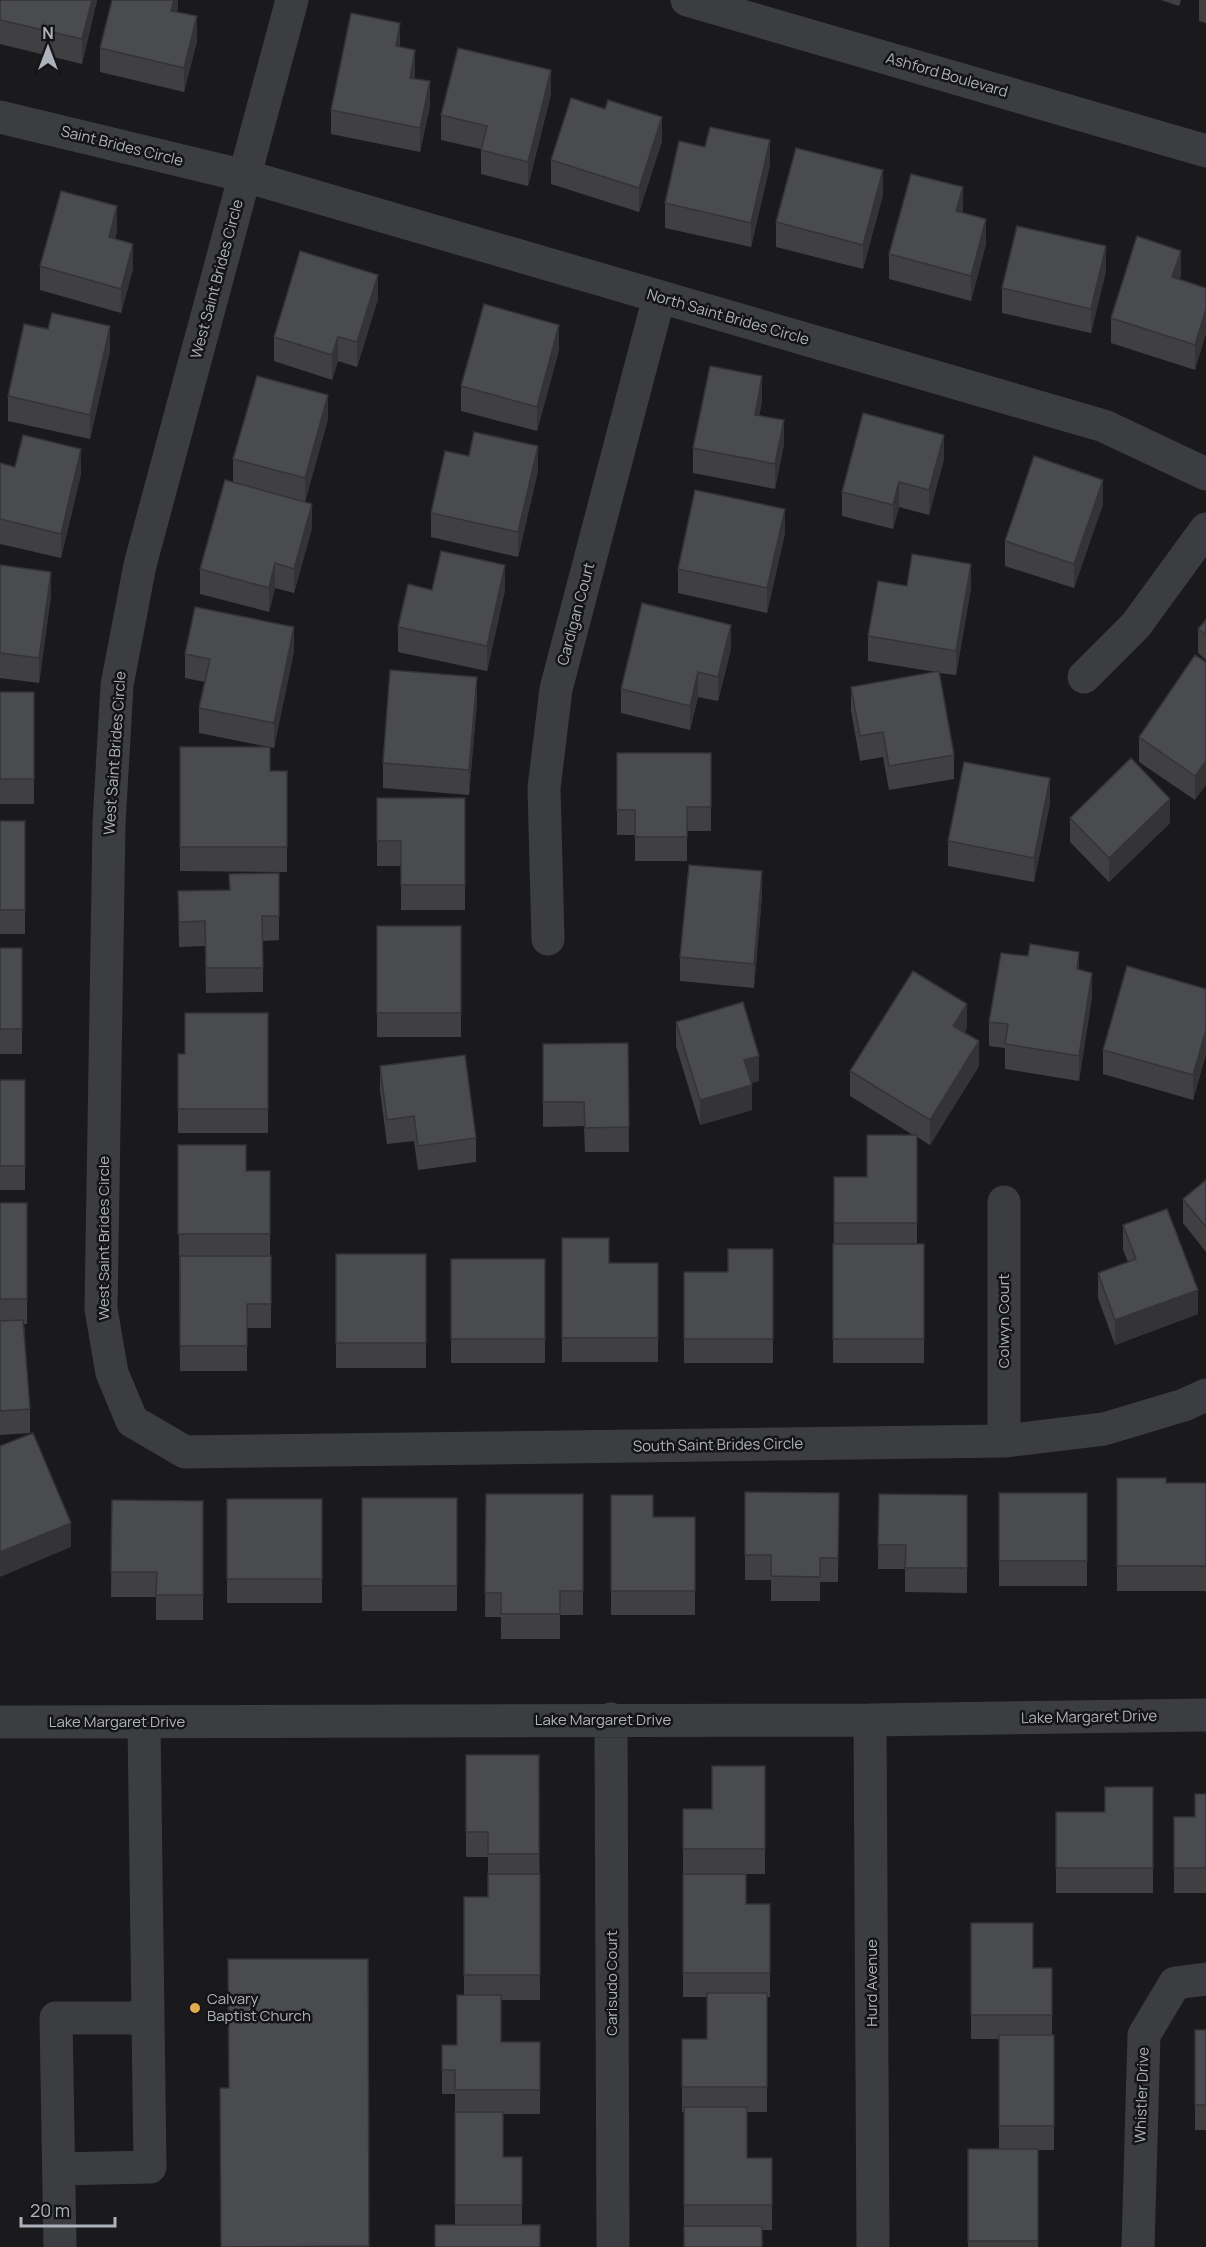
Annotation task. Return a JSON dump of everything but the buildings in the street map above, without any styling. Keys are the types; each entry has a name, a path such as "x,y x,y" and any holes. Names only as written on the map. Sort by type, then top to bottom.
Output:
{"street":[{"name":"West Saint Brides Circle","path":"225,1452 184,1452 132,1421 112,1373 101,1309 109,824 117,685 140,565 292,0"},
{"name":"Ashford Boulevard","path":"687,0 1206,151"},
{"name":"Saint Brides Circle","path":"0,117 245,176"},
{"name":"North Saint Brides Circle","path":"245,176 1104,426 1206,474"},
{"name":"Cardigan Court","path":"548,939 544,788 556,689 659,297"},
{"path":"1084,677 1136,625 1206,529"},
{"name":"Colwyn Court","path":"1004,1202 1004,1441"},
{"name":"South Saint Brides Circle","path":"225,1452 1004,1441 1104,1429 1184,1405 1206,1395"},
{"name":"Lake Margaret Drive","path":"0,1722 870,1720 1206,1715"},
{"name":"Carisudo Court","path":"611,1719 613,2247"},
{"name":"Hurd Avenue","path":"870,1720 873,2247"},
{"path":"59,2169 150,2168 144,1722"},
{"name":"Whistler Drive","path":"1138,2247 1144,2035 1175,1983 1206,1979"},
{"path":"60,2247 56,2018 148,2018"}],"place":[{"name":"Calvary Baptist Church","path":"195,2008"}]}
